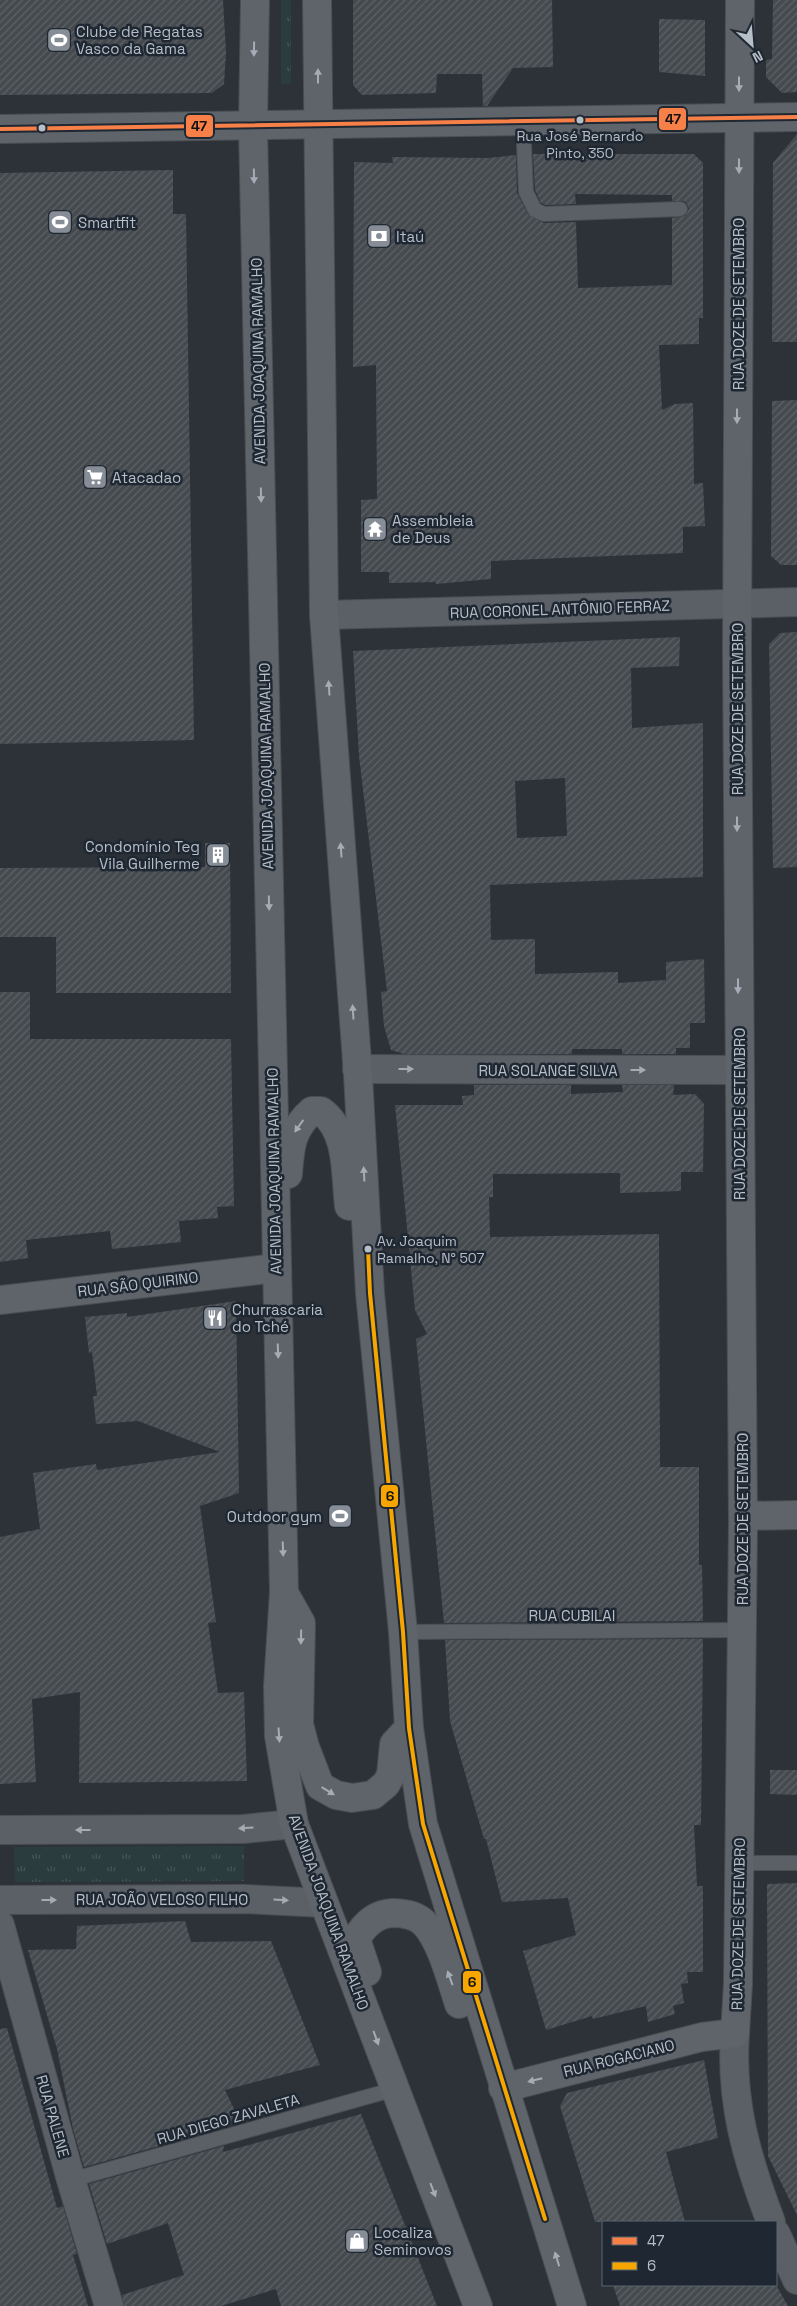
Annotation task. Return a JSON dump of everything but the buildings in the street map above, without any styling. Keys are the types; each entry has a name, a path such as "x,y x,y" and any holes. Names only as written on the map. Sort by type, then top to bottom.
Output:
{"main road":[{"name":"AVENIDA JOAQUINA RAMALHO","path":"255,0 253,127 284,1592 278,1686 279,1736 294,1824 478,2306"},
{"path":"317,0 324,615 357,1069 370,1293 403,1632 409,1728 423,1824 490,2048 572,2306"},
{"name":"RUA DOZE DE SETEMBRO","path":"735,2033 738,1984 740,1863 743,1516 738,1070 737,604 740,0"},
{"path":"0,129 253,127 797,117"},
{"path":"275,1188 288,1175 291,1142 295,1130 312,1112 320,1111 334,1123 340,1136 356,1269 370,1293"},
{"name":"RUA SÃO QUIRINO","path":"0,1300 276,1268"},
{"path":"743,1516 797,1515"},
{"path":"284,1592 301,1623 299,1724 307,1755 320,1786 336,1795 352,1798 373,1796 386,1784 391,1775 394,1744 409,1728"},
{"path":"366,2013 372,1990 356,1939 362,1927 378,1916 398,1913 412,1915 424,1922 434,1939 469,2029 490,2048"},
{"name":"RUA ROGACIANO","path":"503,2088 702,2037 735,2033"}],"street":[{"name":"RUA CORONEL ANTÔNIO FERRAZ","path":"324,615 797,602"},
{"name":"RUA SOLANGE SILVA","path":"357,1069 738,1070"},
{"path":"0,1830 243,1829 294,1824"},
{"name":"RUA JOÃO VELOSO FILHO","path":"0,1900 244,1899 324,1902"},
{"name":"RUA PALENE","path":"0,1925 71,2180 109,2306"},
{"name":"RUA DOZE DE SETEMBRO","path":"735,2033 733,2065 740,2125 751,2168 771,2221"},
{"path":"777,2236 797,2280"}],"lane":[{"path":"523,121 526,192 535,210 544,214 680,209"},
{"name":"RUA CUBILAI","path":"403,1632 741,1630"},
{"path":"740,1863 797,1863"},
{"name":"RUA DIEGO ZAVALETA","path":"71,2180 395,2089"}],"green space":[{"path":"281,0 291,0 291,84 281,84"},
{"path":"244,1846 244,1881 15,1882 14,1847"}],"transit line":[{"name":"47","path":"0,129 797,117"},
{"name":"6","path":"368,1249 370,1293 403,1632 409,1728 423,1824 545,2219"}],"place":[{"name":"Clube de Regatas Vasco da Gama","path":"59,40"},
{"name":"Rua José Bernardo Pinto, 350","path":"580,120"},
{"name":"Smartfit","path":"60,222"},
{"name":"Itaú","path":"379,236"},
{"name":"Atacadao","path":"95,477"},
{"name":"Assembleia de Deus","path":"375,529"},
{"name":"Condomínio Teg Vila Guilherme","path":"218,855"},
{"name":"Av. Joaquim Ramalho, N° 507","path":"368,1249"},
{"name":"Churrascaria do Tché","path":"215,1318"},
{"name":"Outdoor gym","path":"340,1516"},
{"name":"Localiza Seminovos","path":"357,2241"}]}
